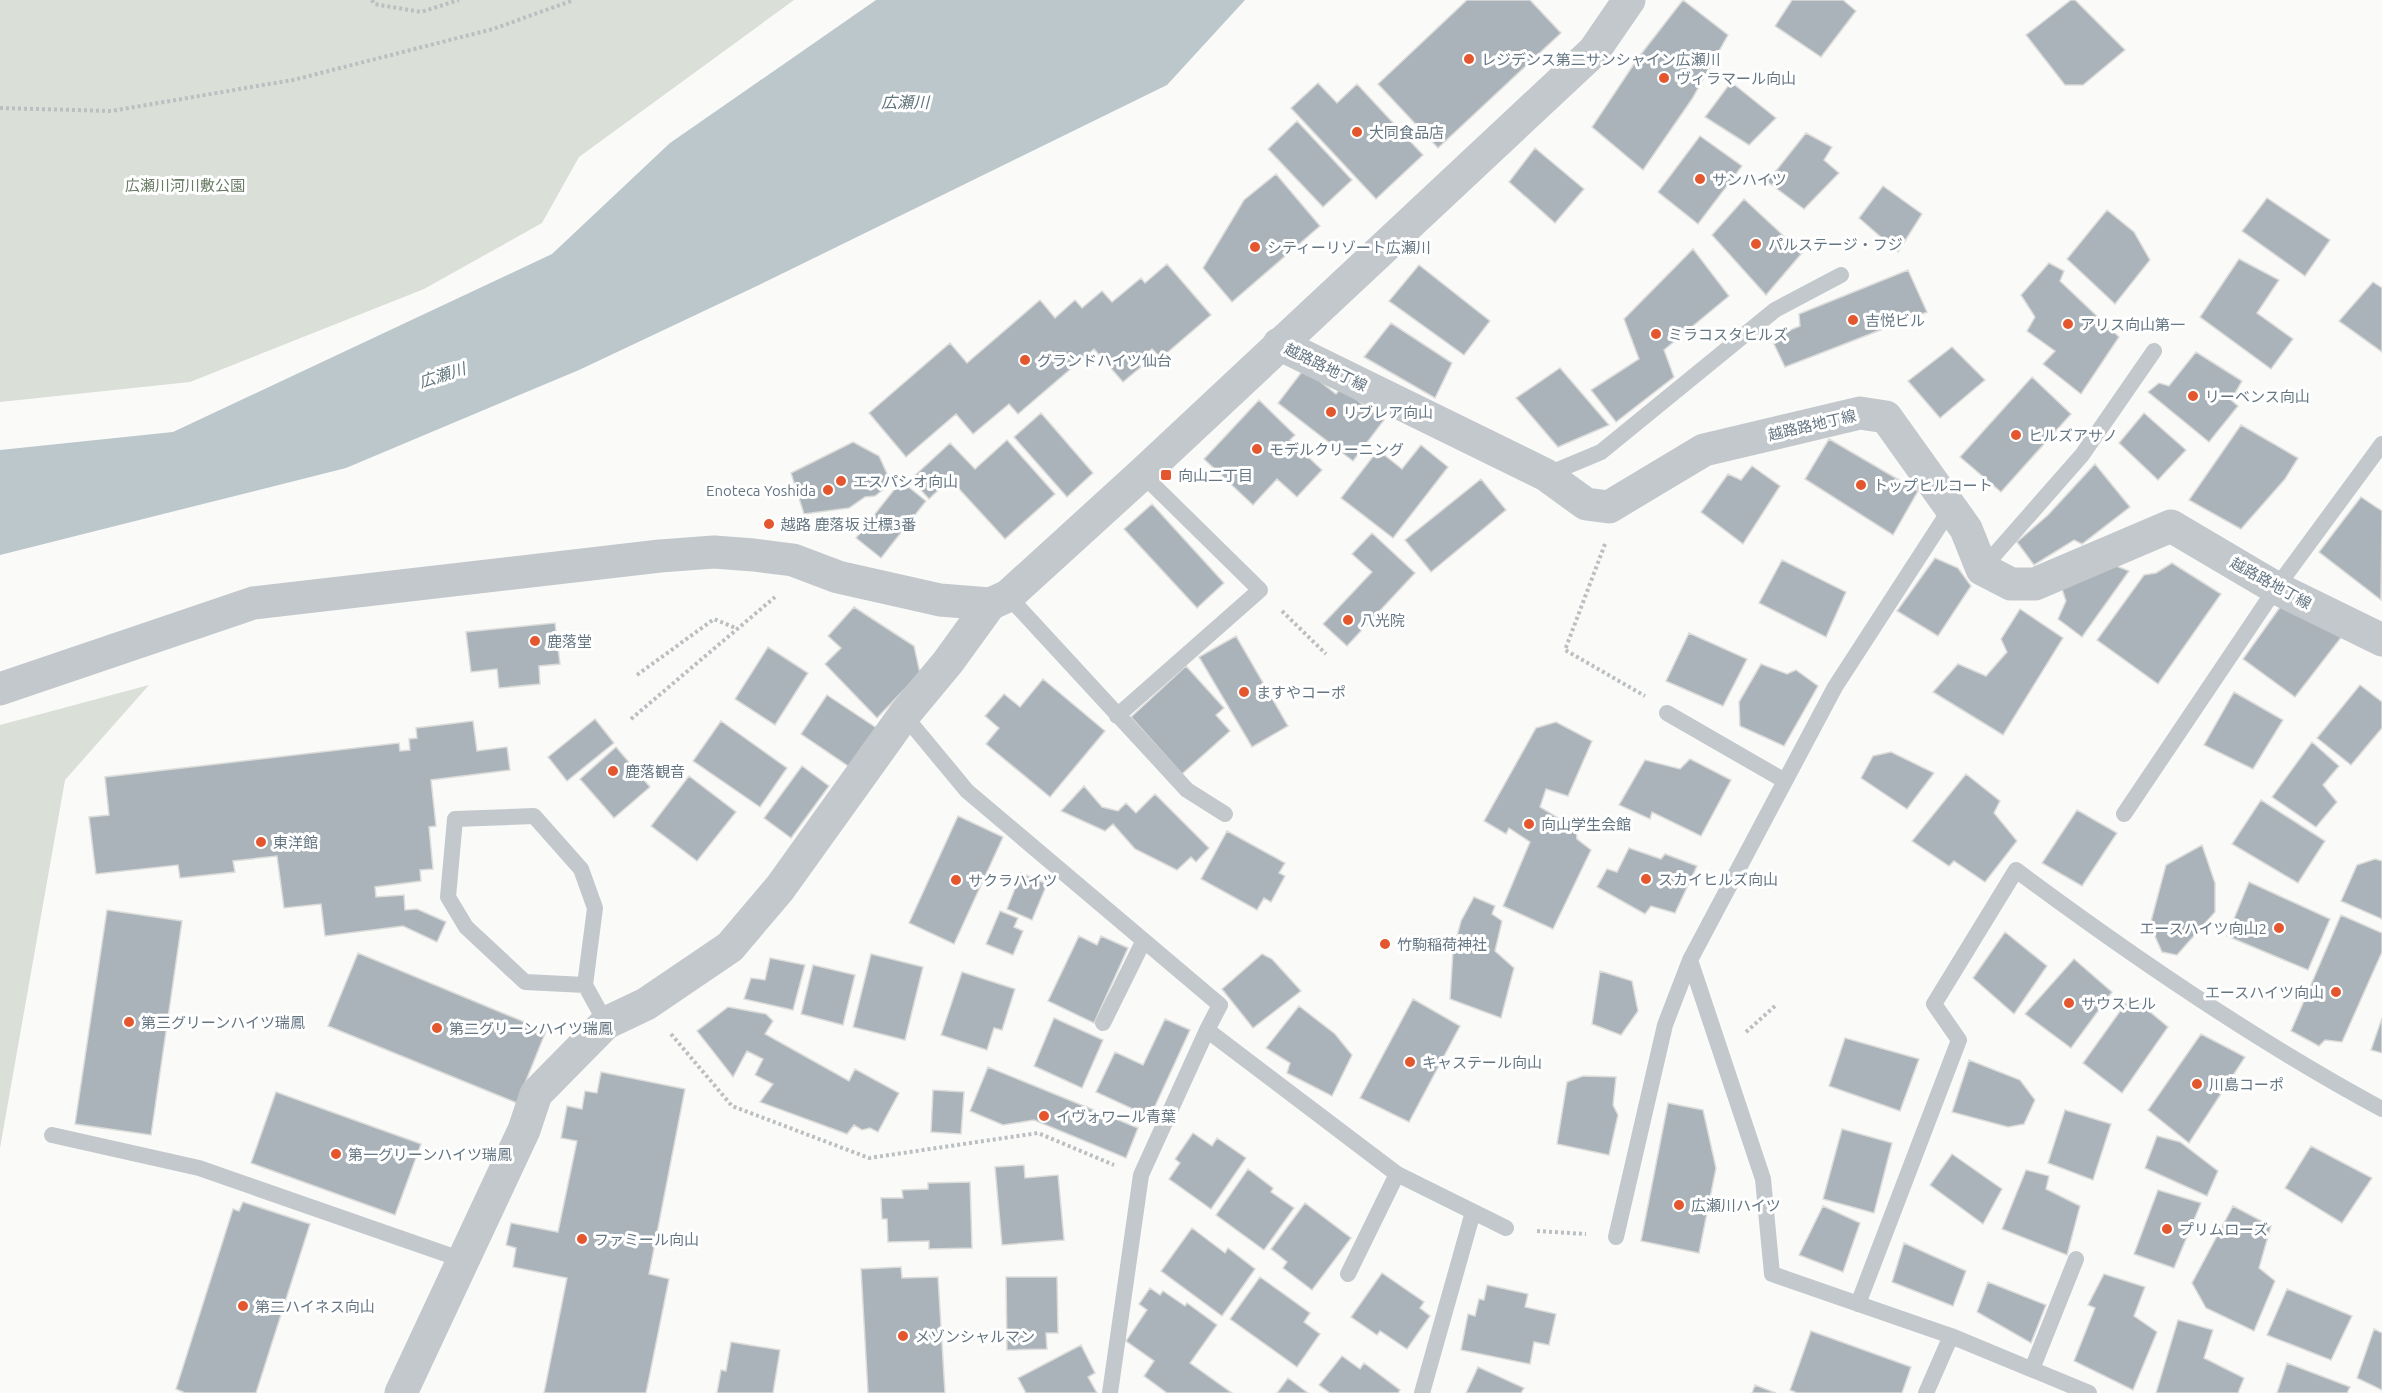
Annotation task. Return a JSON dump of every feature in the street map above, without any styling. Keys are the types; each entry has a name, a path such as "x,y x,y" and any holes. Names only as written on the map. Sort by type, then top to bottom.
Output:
{"street":[{"path":"400,1393 524,1130 536,1094 606,1023 646,1004 729,947 780,888 904,715 999,600 1142,474 1278,344 1594,51 1629,0"},
{"name":"越路路地丁線","path":"1278,344 1546,475 1586,504 1609,507 1704,450 1860,413 1886,417 1966,529 1982,569 2011,584 2035,584 2171,526 2276,588 2382,640"},
{"path":"0,689 253,603 660,556 714,552 773,557 793,560 838,577 896,592 940,600 999,600"}],"lane":[{"path":"1546,475 1601,452 1775,310 1841,275"},
{"path":"1982,569 2082,455 2154,351"},
{"path":"2124,814 2276,588 2382,444"},
{"path":"1117,716 1260,590 1142,474"},
{"path":"1616,1236 1665,1025 1690,960 1835,687 1951,508"},
{"path":"999,600 1117,716 1187,789 1225,814"},
{"path":"1666,713 1785,781"},
{"path":"904,715 967,791 1220,1005 1141,1175 1110,1393"},
{"path":"585,985 525,982 466,927 448,897 455,819 534,816 581,869 595,909 585,985 606,1023"},
{"path":"1858,1304 1959,1040 1934,1004 2016,870 2127,953 2317,1074 2382,1109"},
{"path":"1103,1023 1143,942"},
{"path":"1690,960 1763,1179 1772,1274 1951,1336 2089,1393"},
{"path":"1207,1030 1397,1174 1506,1228"},
{"path":"52,1135 199,1168 463,1260"},
{"path":"1348,1274 1397,1174"},
{"path":"1422,1393 1473,1212"},
{"path":"2032,1369 2076,1259"},
{"path":"1926,1393 1951,1336"}],"path":[{"path":"372,0 374,4 421,12 459,0"},
{"path":"0,108 111,111 293,80 493,29 574,0"},
{"path":"1638,489 1604,545 1565,650 1645,696 1666,713"},
{"path":"1260,590 1326,654"},
{"path":"632,719 778,594"},
{"path":"637,675 714,619 738,628"},
{"path":"646,1004 732,1106 869,1158 1038,1133 1141,1175"},
{"path":"1744,1033 1776,1005"},
{"path":"1506,1228 1616,1236"}],"green space":[{"name":"広瀬川河川敷公園","path":"0,0 794,0 579,157 542,223 424,289 190,382 0,402"},
{"path":"149,685 65,780 0,1148 0,725"}],"water":[{"name":"広瀬川","path":"876,0 1245,0 1167,85 759,285 579,370 346,468 0,555 0,450 173,432 552,254 670,143"}],"building":[{"name":"レジデンス第二サンシャイン広瀬川","path":"1467,0 1530,0 1561,33 1438,148 1378,84"},
{"name":"ヴィラマール向山","path":"1683,0 1728,35 1692,99 1643,170 1592,127 1638,58"},
{"path":"1792,0 1843,0 1856,11 1821,57 1775,26"},
{"path":"2071,0 2075,0 2125,50 2083,85 2065,85 2026,35"},
{"path":"1731,82 1776,118 1749,145 1705,117"},
{"name":"大同食品店","path":"1318,83 1337,103 1357,84 1423,155 1376,199 1291,108"},
{"path":"1297,121 1352,180 1323,207 1268,149"},
{"path":"1806,133 1832,147 1824,160 1839,173 1804,209 1765,180 1771,177"},
{"name":"サンハイツ","path":"1700,136 1742,166 1698,224 1658,192"},
{"path":"1535,148 1584,189 1555,223 1509,182"},
{"name":"シティーリゾート広瀬川","path":"1276,174 1320,226 1232,302 1203,268 1244,200"},
{"path":"1883,186 1922,214 1898,252 1859,218"},
{"path":"2267,198 2330,240 2305,276 2242,231"},
{"name":"パルステージ・フジ","path":"1744,199 1802,253 1766,295 1712,235"},
{"path":"2107,210 2134,232 2150,260 2115,304 2067,259"},
{"name":"ミラコスタヒルズ","path":"1693,249 1729,296 1664,350 1674,377 1616,422 1591,390 1639,359 1624,319"},
{"path":"2239,259 2279,280 2257,313 2293,339 2271,369 2200,317"},
{"name":"アリス向山第一","path":"2049,263 2064,271 2060,281 2119,337 2081,394 2043,364 2055,351 2027,331 2035,317 2021,295"},
{"name":"グランドハイツ仙台","path":"1167,264 1211,315 1161,358 1152,349 1136,362 1141,367 1123,382 1094,349 1018,414 1009,404 973,434 956,414 906,457 869,413 950,343 967,363 1040,300 1055,318 1075,300 1082,308 1102,291 1112,302 1141,278 1145,283"},
{"path":"1419,265 1490,321 1464,355 1389,301"},
{"name":"吉悦ビル","path":"1908,270 1927,312 1785,367 1771,338 1800,326 1799,314"},
{"path":"2373,282 2382,288 2382,352 2339,321"},
{"path":"1391,323 1452,363 1435,398 1364,357"},
{"path":"1952,347 1985,380 1940,418 1908,381"},
{"name":"リーベンス向山","path":"2196,352 2242,381 2231,400 2238,406 2209,442 2148,392 2159,383 2169,386"},
{"path":"1560,368 1609,425 1558,447 1516,398"},
{"name":"リブレア向山","path":"1304,369 1336,394 1341,388 1384,420 1353,461 1278,403"},
{"name":"ヒルズアサノ","path":"2032,377 2071,414 2001,492 1960,457"},
{"name":"モデルクリーニング","path":"1259,400 1295,435 1290,440 1322,470 1297,497 1277,479 1253,505 1204,459"},
{"path":"1041,413 1093,473 1067,497 1014,437"},
{"path":"2144,413 2186,450 2158,480 2119,443"},
{"path":"2241,425 2298,458 2285,479 2241,529 2189,500"},
{"name":"トップヒルコート","path":"1829,439 1918,491 1893,535 1805,479"},
{"path":"1007,440 1055,494 1005,539 950,479 929,499 911,479 950,443 975,469"},
{"name":"エスパシオ向山","path":"853,442 879,456 889,478 889,485 875,496 865,497 849,508 804,514 791,473"},
{"path":"1421,445 1448,467 1393,538 1341,498 1378,450 1402,469"},
{"path":"2095,464 2130,507 2082,544 2074,540 2034,565 2017,542 2048,515"},
{"path":"1752,466 1780,486 1743,544 1701,512 1728,474 1741,480"},
{"path":"1481,479 1506,510 1431,572 1405,540"},
{"path":"901,481 926,501 881,558 856,538"},
{"path":"2361,497 2382,511 2381,600 2319,552"},
{"path":"1152,504 1224,583 1197,608 1124,529"},
{"path":"1372,533 1415,573 1347,646 1323,624 1372,572 1352,554"},
{"path":"1935,558 1958,568 1971,586 1938,636 1897,611"},
{"path":"1782,560 1846,592 1826,637 1759,603"},
{"path":"2172,563 2221,594 2158,684 2097,640 2144,575 2156,573"},
{"path":"2114,565 2129,571 2082,637 2058,619 2066,601 2060,583"},
{"path":"2283,603 2343,635 2295,697 2243,659"},
{"path":"854,607 914,646 920,673 877,718 825,664 841,648 828,636"},
{"path":"2020,609 2063,638 2003,735 1933,692 1958,664 1986,676 2007,652 2001,639"},
{"path":"555,623 560,664 539,666 540,684 499,688 497,669 471,672 466,632"},
{"path":"1689,633 1747,659 1723,706 1666,681"},
{"name":"ますやコーポ","path":"1236,636 1288,726 1252,747 1199,657"},
{"path":"768,647 808,673 775,725 735,699"},
{"path":"1761,664 1787,674 1796,670 1818,686 1784,746 1740,726 1739,702"},
{"path":"1186,666 1224,708 1216,715 1230,731 1182,774 1131,717"},
{"path":"1043,679 1105,731 1050,797 986,744 999,728 985,716 1004,694 1020,707"},
{"path":"2360,685 2382,702 2382,728 2351,765 2317,738"},
{"path":"2234,692 2283,720 2253,769 2204,745"},
{"path":"827,695 878,729 851,768 801,734"},
{"path":"595,719 614,743 567,781 548,757"},
{"name":"東洋館","path":"473,721 477,751 507,747 510,770 431,780 436,826 429,827 433,869 420,870 421,881 375,887 376,897 404,895 405,910 417,909 446,922 437,942 403,926 325,936 321,904 284,908 277,856 233,861 235,872 180,878 178,865 96,874 89,817 109,815 105,777 399,743 400,751 410,750 409,739 417,738 416,728"},
{"path":"721,721 787,768 760,807 693,761"},
{"name":"向山学生会館","path":"1556,722 1592,741 1568,796 1546,789 1540,807 1576,829 1577,839 1591,850 1553,929 1503,906 1530,842 1509,828 1506,834 1484,821 1536,728"},
{"path":"2312,742 2339,766 2323,785 2337,802 2316,827 2272,797"},
{"path":"616,747 650,787 614,818 580,779"},
{"path":"1891,752 1934,773 1907,809 1861,778 1873,756"},
{"path":"1690,759 1731,780 1701,836 1652,812 1650,819 1619,805 1645,760 1680,769"},
{"path":"802,766 829,786 791,838 764,818"},
{"path":"1966,774 2000,801 1994,813 2017,841 1985,882 1954,861 1949,866 1912,841"},
{"path":"689,776 736,812 697,861 651,826"},
{"path":"1084,786 1102,807 1118,811 1126,803 1136,813 1155,794 1209,848 1196,862 1191,857 1177,870 1135,849 1113,824 1105,831 1061,811"},
{"path":"2261,800 2325,841 2298,883 2232,844"},
{"path":"2077,810 2117,833 2082,886 2042,863"},
{"name":"サクラハイツ","path":"958,816 1003,837 954,944 909,923"},
{"path":"1227,831 1285,863 1279,873 1285,876 1271,902 1264,898 1257,910 1201,879"},
{"path":"2202,845 2215,883 2215,912 2177,955 2162,952 2150,925 2166,865"},
{"name":"スカイヒルズ向山","path":"1629,848 1661,859 1665,854 1697,866 1675,913 1651,906 1645,914 1597,887 1607,869 1617,872"},
{"path":"2375,859 2382,861 2382,919 2341,901 2357,865"},
{"path":"1021,873 1047,884 1032,920 1007,909"},
{"name":"エースハイツ向山2","path":"2249,882 2330,919 2308,970 2227,936"},
{"path":"1474,897 1495,906 1492,914 1502,921 1495,951 1514,968 1501,1018 1450,999 1453,951 1461,921"},
{"name":"第三グリーンハイツ瑞鳳","path":"107,910 182,921 151,1135 75,1124"},
{"path":"1000,911 1018,918 1014,927 1023,931 1013,955 986,944"},
{"name":"エースハイツ向山","path":"2341,915 2382,933 2382,952 2342,1042 2325,1040 2319,1046 2291,1031"},
{"path":"2005,932 2047,966 2014,1014 1973,978"},
{"path":"1079,936 1097,945 1101,936 1128,948 1094,1023 1048,1001"},
{"name":"第二グリーンハイツ瑞鳳","path":"358,953 546,1031 517,1103 328,1026"},
{"path":"871,954 923,967 905,1040 853,1027"},
{"path":"1262,954 1272,959 1301,991 1253,1028 1222,989"},
{"path":"770,958 805,965 793,1010 744,999 751,978 765,980"},
{"name":"サウスヒル","path":"2074,959 2112,992 2071,1048 2025,1014"},
{"path":"813,965 855,975 843,1025 801,1014"},
{"path":"1600,971 1632,981 1638,1011 1621,1035 1592,1024"},
{"path":"962,972 1015,989 1002,1030 994,1028 987,1050 941,1035"},
{"path":"2131,996 2168,1027 2122,1093 2083,1063"},
{"name":"キャステール向山","path":"1413,999 1460,1026 1409,1122 1360,1098"},
{"path":"1299,1006 1335,1034 1352,1055 1332,1096 1287,1073 1290,1063 1266,1048"},
{"path":"728,1007 766,1014 773,1021 765,1034 849,1081 855,1069 899,1093 878,1132 870,1128 862,1130 854,1125 847,1134 760,1102 773,1084 755,1075 763,1059 747,1051 733,1077 697,1031"},
{"path":"1054,1018 1103,1040 1082,1088 1034,1066"},
{"path":"2382,1018 2382,1053 2371,1050"},
{"path":"1165,1019 1190,1030 1150,1117 1096,1092 1115,1052 1143,1065"},
{"name":"川島コーポ","path":"2201,1034 2245,1057 2189,1143 2148,1110"},
{"path":"1845,1038 1919,1059 1900,1111 1829,1086"},
{"path":"1969,1060 2020,1080 2035,1100 2024,1124 2008,1127 1952,1112"},
{"name":"イヴォワール青葉","path":"988,1067 1138,1128 1126,1158 1034,1120 1003,1125 970,1111"},
{"name":"ファミール向山","path":"601,1072 685,1089 649,1274 669,1279 646,1393 544,1393 567,1278 513,1267 516,1248 506,1245 511,1223 558,1232 577,1141 561,1138 567,1106 582,1109 585,1091 597,1093"},
{"path":"1583,1076 1616,1077 1613,1105 1618,1115 1609,1155 1557,1144 1567,1082"},
{"path":"933,1090 964,1092 961,1134 931,1132"},
{"name":"第一グリーンハイツ瑞鳳","path":"276,1092 421,1144 395,1215 251,1163"},
{"name":"広瀬川ハイツ","path":"1668,1103 1703,1110 1716,1168 1699,1253 1641,1241"},
{"path":"2065,1110 2111,1124 2093,1180 2048,1163"},
{"path":"1842,1129 1892,1143 1874,1213 1823,1199"},
{"path":"1193,1133 1212,1146 1217,1138 1246,1158 1211,1209 1169,1179 1180,1163 1175,1159"},
{"path":"2157,1136 2180,1142 2218,1171 2207,1196 2145,1168"},
{"path":"2311,1146 2372,1178 2342,1223 2285,1188"},
{"path":"1952,1154 2002,1189 1983,1224 1930,1185"},
{"path":"1024,1165 1025,1178 1058,1175 1064,1240 1002,1245 995,1167"},
{"path":"1248,1169 1273,1188 1271,1192 1294,1208 1264,1250 1216,1215"},
{"path":"2026,1170 2049,1176 2046,1189 2080,1206 2067,1255 2002,1229"},
{"path":"970,1182 972,1248 929,1249 929,1241 888,1242 887,1219 882,1219 881,1198 903,1198 902,1190 928,1189 928,1183"},
{"name":"プリムローズ","path":"2158,1190 2201,1203 2174,1268 2134,1254"},
{"name":"第二ハイネス向山","path":"243,1202 310,1224 256,1393 185,1393 176,1389 233,1209 239,1211"},
{"path":"1305,1203 1351,1238 1312,1290 1283,1268 1287,1262 1271,1249"},
{"path":"1823,1206 1860,1223 1843,1272 1799,1255"},
{"path":"2233,1206 2271,1226 2259,1268 2275,1281 2254,1331 2206,1308 2192,1283"},
{"path":"1192,1228 1225,1253 1228,1248 1255,1269 1222,1316 1161,1271"},
{"path":"1904,1243 1966,1271 1953,1306 1892,1282"},
{"name":"メゾンシャルマン","path":"901,1267 902,1278 938,1277 945,1393 868,1393 861,1269"},
{"path":"1382,1273 1424,1302 1420,1308 1430,1316 1407,1349 1380,1331 1377,1335 1351,1317"},
{"path":"2104,1274 2145,1287 2134,1316 2157,1332 2133,1390 2074,1361 2095,1308 2088,1305"},
{"path":"1006,1277 1057,1277 1058,1333 1046,1333 1047,1349 1007,1350"},
{"path":"1260,1277 1310,1313 1304,1322 1320,1334 1297,1367 1230,1319"},
{"path":"1988,1282 2046,1305 2031,1343 1977,1312"},
{"path":"1487,1285 1528,1294 1525,1307 1556,1314 1549,1345 1534,1342 1530,1364 1461,1350 1468,1314 1475,1316 1479,1299 1484,1300"},
{"path":"1150,1288 1160,1295 1163,1291 1185,1306 1187,1303 1217,1325 1190,1363 1232,1393 1167,1393 1144,1376 1154,1361 1126,1341 1147,1310 1139,1304"},
{"path":"2287,1289 2352,1316 2331,1360 2267,1335"},
{"path":"2178,1320 2213,1330 2204,1358 2244,1378 2238,1393 2156,1393"},
{"path":"2374,1329 2382,1333 2382,1390 2357,1378"},
{"path":"1811,1331 1911,1367 1902,1393 1797,1393 1790,1390"},
{"path":"731,1342 780,1350 773,1393 717,1393 721,1370 726,1371"},
{"path":"1081,1345 1095,1373 1088,1377 1097,1393 1026,1393 1018,1378"},
{"path":"1342,1356 1360,1369 1364,1363 1400,1390 1398,1393 1330,1393 1319,1385"},
{"path":"2287,1363 2350,1387 2347,1393 2277,1393"},
{"path":"1478,1367 1524,1388 1521,1393 1466,1393"},
{"path":"1288,1378 1308,1393 1277,1393"},
{"path":"1755,1385 1776,1393 1752,1393"}],"place":[{"name":"レジデンス第二サンシャイン広瀬川","path":"1469,59"},
{"name":"ヴィラマール向山","path":"1664,78"},
{"name":"大同食品店","path":"1357,132"},
{"name":"サンハイツ","path":"1700,179"},
{"name":"パルステージ・フジ","path":"1756,244"},
{"name":"シティーリゾート広瀬川","path":"1255,247"},
{"name":"吉悦ビル","path":"1853,320"},
{"name":"アリス向山第一","path":"2068,324"},
{"name":"ミラコスタヒルズ","path":"1656,334"},
{"name":"グランドハイツ仙台","path":"1025,360"},
{"name":"リーベンス向山","path":"2193,396"},
{"name":"リブレア向山","path":"1331,412"},
{"name":"ヒルズアサノ","path":"2016,435"},
{"name":"モデルクリーニング","path":"1257,449"},
{"name":"向山二丁目","path":"1166,475"},
{"name":"エスパシオ向山","path":"841,481"},
{"name":"トップヒルコート","path":"1861,485"},
{"name":"Enoteca Yoshida","path":"828,490"},
{"name":"越路 鹿落坂 辻標3番","path":"769,524"},
{"name":"八光院","path":"1348,620"},
{"name":"鹿落堂","path":"535,641"},
{"name":"ますやコーポ","path":"1244,692"},
{"name":"鹿落観音","path":"613,771"},
{"name":"向山学生会館","path":"1529,824"},
{"name":"東洋館","path":"261,842"},
{"name":"スカイヒルズ向山","path":"1646,879"},
{"name":"サクラハイツ","path":"956,880"},
{"name":"エースハイツ向山2","path":"2279,928"},
{"name":"竹駒稲荷神社","path":"1385,944"},
{"name":"エースハイツ向山","path":"2336,992"},
{"name":"サウスヒル","path":"2069,1003"},
{"name":"第三グリーンハイツ瑞鳳","path":"129,1022"},
{"name":"第二グリーンハイツ瑞鳳","path":"437,1028"},
{"name":"キャステール向山","path":"1410,1062"},
{"name":"川島コーポ","path":"2197,1084"},
{"name":"イヴォワール青葉","path":"1044,1116"},
{"name":"第一グリーンハイツ瑞鳳","path":"336,1154"},
{"name":"広瀬川ハイツ","path":"1679,1205"},
{"name":"プリムローズ","path":"2167,1229"},
{"name":"ファミール向山","path":"582,1239"},
{"name":"第二ハイネス向山","path":"243,1306"},
{"name":"メゾンシャルマン","path":"903,1336"}]}
